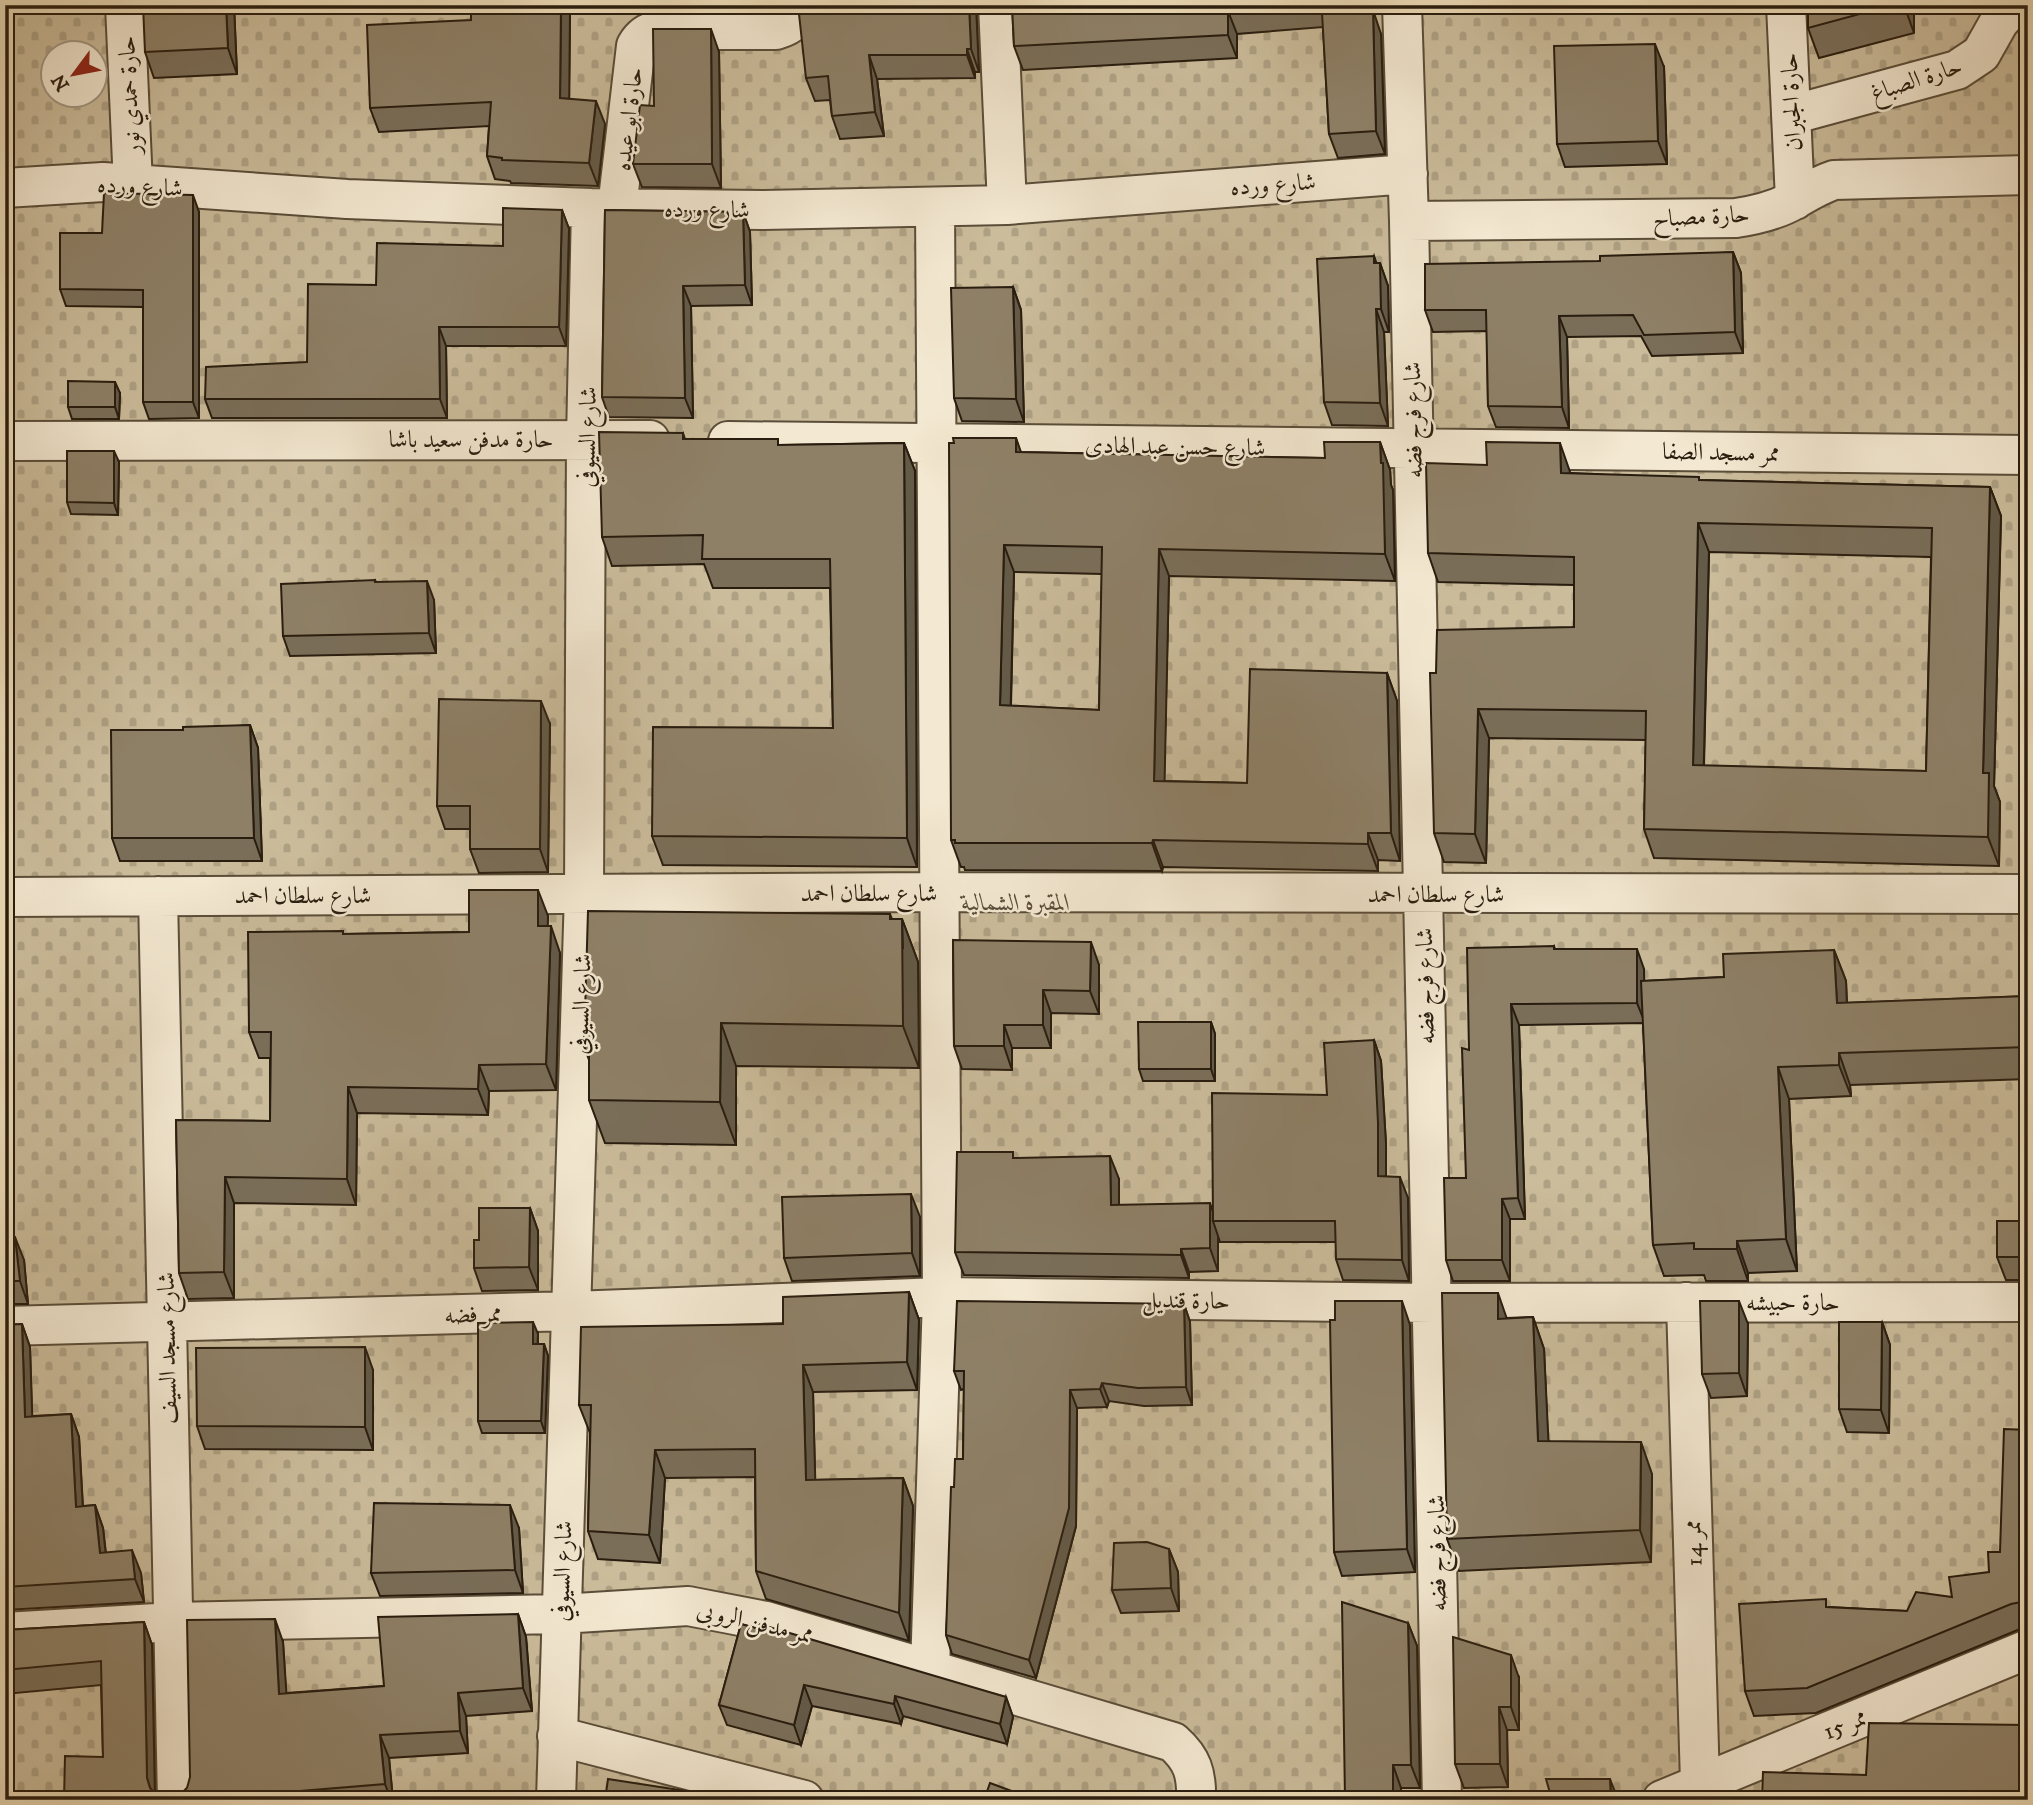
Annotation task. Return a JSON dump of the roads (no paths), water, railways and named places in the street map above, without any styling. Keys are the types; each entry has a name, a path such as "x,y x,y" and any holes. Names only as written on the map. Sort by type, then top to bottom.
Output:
{"street":[{"name":"حارة حمدي نور","path":"125,5 133,185"},
{"name":"حارة ابو عيده","path":"604,208 636,46 640,40 651,31 658,30 776,30 788,27 796,19 801,5"},
{"path":"998,5 1007,205"},
{"name":"شارع فرج فضه","path":"1402,5 1408,174 1442,1800"},
{"name":"حارة الجبران","path":"1786,5 1795,200"},
{"name":"حارة الصباغ","path":"1791,115 1957,70 1980,54 1994,30 2014,5"},
{"name":"شارع ورده","path":"5,188 103,182 346,199 604,208 764,210 1007,205 1408,174"},
{"name":"حارة مصباح","path":"1409,221 1736,218 1751,216 1795,200 1807,191 1834,180 2028,174"},
{"path":"930,1670 942,1297 935,207"},
{"name":"شارع السيوفي","path":"556,1800 584,893 586,439 604,208"},
{"name":"حارة مدفن سعيد باشا","path":"5,441 586,439 936,443"},
{"name":"شارع حسن عبد الهادى","path":"936,443 1414,448"},
{"name":"ممر مسجد الصفا","path":"1414,448 2028,455"},
{"name":"شارع سلطان احمد","path":"5,897 938,892 2028,894"},
{"name":"شارع مسجد السيف","path":"158,896 177,1800"},
{"name":"حارة قنديل","path":"942,1297 1431,1303"},
{"name":"ممر فضه","path":"5,1326 572,1311 942,1297"},
{"name":"ممر 14","path":"1686,1302 1700,1783"},
{"name":"حارة حبيشه","path":"1431,1303 2028,1302"},
{"name":"ممر مدفن الروبى","path":"5,1632 173,1622 561,1614 688,1606 766,1621 1173,1742 1186,1754 1194,1769 1196,1800"},
{"name":"ممر 15","path":"1662,1800 2028,1649"},
{"path":"558,1736 804,1800"}],"park label":[{"name":"المقبرة الشمالية","path":"1016,902"}]}
